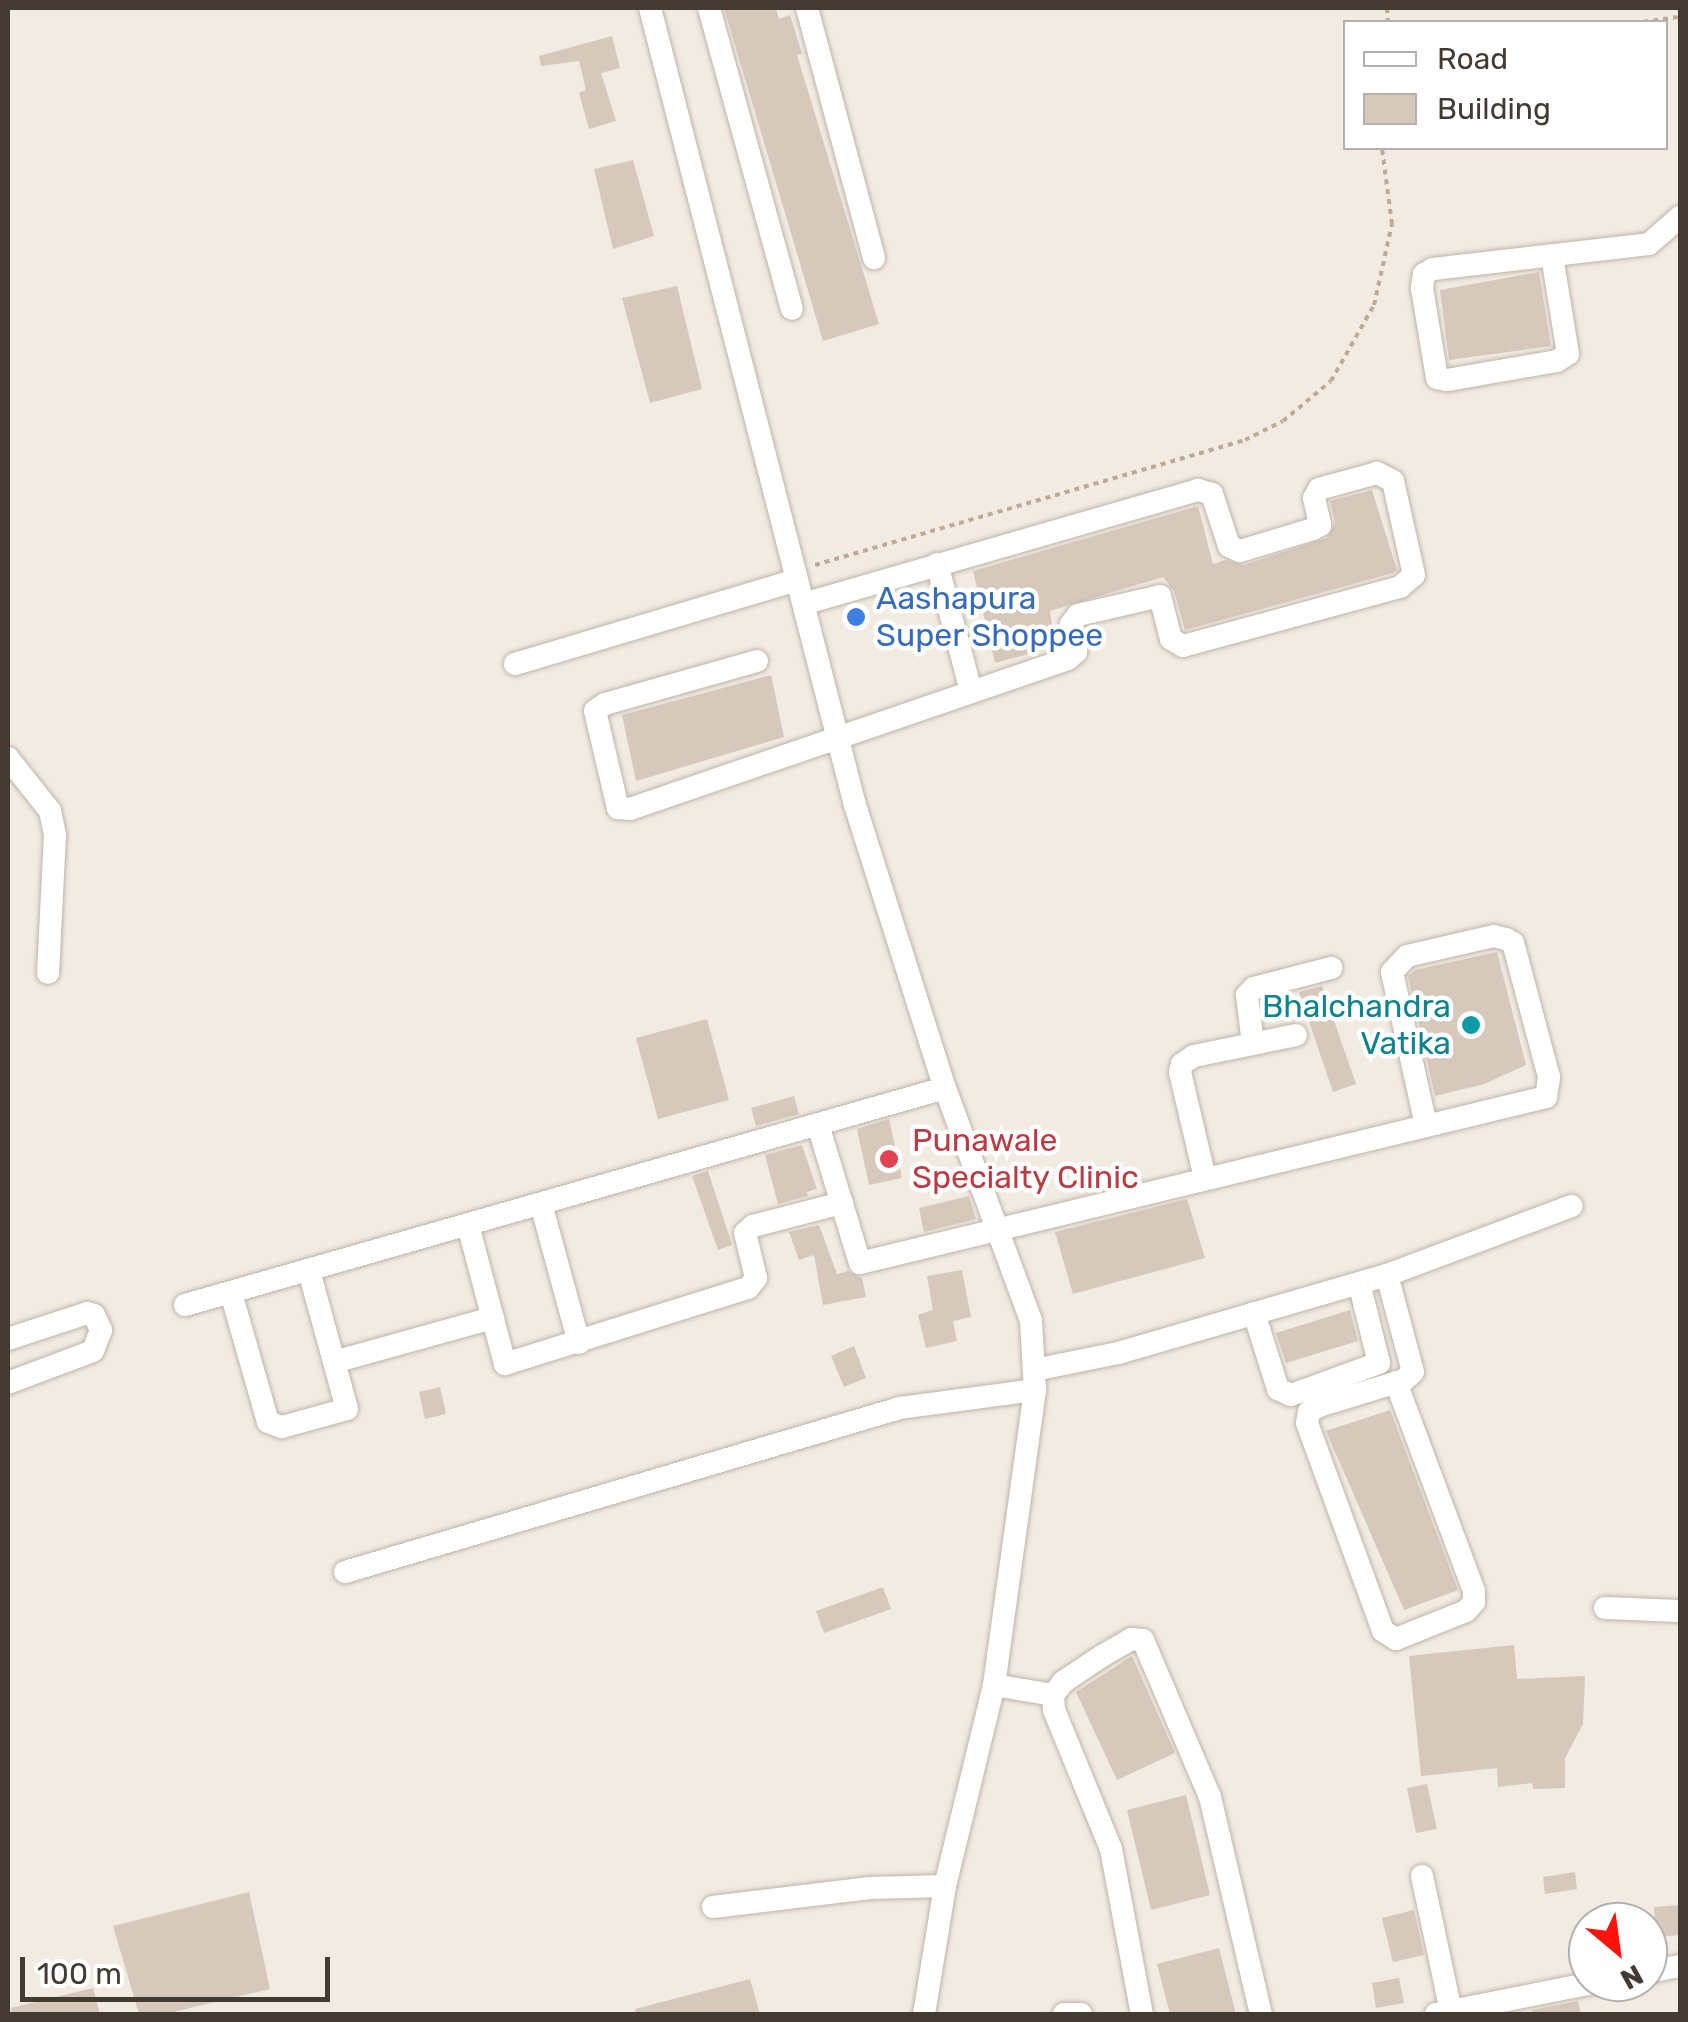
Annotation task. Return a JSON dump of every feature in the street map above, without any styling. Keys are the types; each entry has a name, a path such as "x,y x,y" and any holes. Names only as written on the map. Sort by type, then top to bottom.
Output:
{"street":[{"path":"650,8 838,736 946,1088 1031,1321 1035,1380 994,1686 945,1886 924,2014"},
{"path":"709,8 792,310"},
{"path":"807,8 874,258"},
{"path":"1552,256 1568,354 1557,361 1447,380 1438,378 1422,288 1424,274 1433,269 1649,244 1680,217"},
{"path":"756,662 605,704 595,711 618,808 630,809 1072,657 1076,652 1071,624 1078,614 1154,596 1161,598 1171,639 1184,646 1400,587 1414,575 1394,481 1377,473 1319,489 1314,498 1320,525 1240,552 1228,546 1212,494 1198,490 804,604"},
{"path":"938,564 970,692"},
{"path":"515,664 796,575"},
{"path":"8,758 50,810 55,834 48,972"},
{"path":"818,1125 860,1263 1546,1097 1550,1089 1514,943 1506,939 1494,936 1407,956 1392,972 1426,1125"},
{"path":"1253,1044 1247,995 1254,988 1331,968"},
{"path":"1205,1178 1182,1064 1194,1056 1296,1036"},
{"path":"185,1305 946,1088"},
{"path":"468,1225 505,1364 748,1288 756,1278 745,1232 752,1226 842,1203"},
{"path":"541,1204 579,1343"},
{"path":"345,1572 900,1408 1035,1380 1387,1274 1572,1206"},
{"path":"231,1292 273,1428 347,1409 309,1271"},
{"path":"1387,1274 1414,1361 1413,1372 1396,1382 1319,1406 1310,1412 1308,1423 1382,1631 1396,1639 1466,1611 1474,1602 1474,1590 1396,1382"},
{"path":"1254,1314 1278,1389 1291,1395 1379,1362 1359,1283"},
{"path":"8,1339 87,1313 94,1315 101,1330 94,1350 8,1384"},
{"path":"334,1362 492,1318"},
{"path":"1605,1608 1680,1611"},
{"path":"994,1686 1052,1695 1091,1662 1131,1639 1143,1640 1210,1797 1261,2014"},
{"path":"1052,1695 1054,1710 1111,1849 1142,2014"},
{"path":"1422,1876 1444,2012 1568,1988"},
{"path":"713,1907 886,1887 945,1886"},
{"path":"1064,2014 1081,2014"}],"path":[{"path":"796,575 1245,440 1283,421 1330,381 1374,305 1392,224 1382,150"}],"building":[{"path":"724,8 776,8 779,19 790,15 802,54 797,55 879,324 823,341"},
{"path":"612,36 620,68 601,73 616,121 589,129 579,93 586,90 579,61 541,66 539,56"},
{"path":"633,160 654,236 613,249 594,169"},
{"path":"1539,272 1551,346 1449,360 1440,290"},
{"path":"677,286 702,389 650,403 622,298"},
{"path":"1372,490 1397,570 1393,573 1185,630 1174,591 1163,577 1050,611 1055,647 995,663 973,571 1198,506 1213,564 1225,560 1244,565 1327,538 1335,523 1330,501"},
{"path":"771,675 784,737 636,781 622,715"},
{"name":"Bhalchandra Vatika","path":"1497,952 1526,1065 1484,1084 1435,1096 1408,976 1415,970"},
{"path":"1322,986 1356,1084 1333,1092 1299,992"},
{"path":"707,1019 729,1100 658,1119 636,1038"},
{"path":"794,1096 799,1114 756,1126 751,1108"},
{"path":"889,1119 902,1178 869,1185 857,1129"},
{"path":"802,1145 817,1189 807,1192 808,1196 778,1204 765,1155"},
{"path":"708,1171 732,1245 718,1250 692,1176"},
{"path":"969,1196 976,1219 924,1232 919,1208"},
{"path":"1187,1199 1205,1258 1073,1294 1055,1232"},
{"path":"819,1225 837,1274 848,1271 862,1278 866,1297 823,1305 814,1255 799,1260 789,1232"},
{"path":"962,1270 971,1317 953,1321 957,1341 926,1348 918,1315 933,1310 927,1276"},
{"path":"1350,1310 1358,1341 1286,1363 1276,1333"},
{"path":"854,1346 866,1378 844,1387 831,1356"},
{"path":"440,1387 446,1414 425,1419 419,1392"},
{"path":"1390,1410 1458,1590 1404,1610 1326,1431"},
{"path":"883,1587 891,1609 824,1633 816,1611"},
{"path":"1514,1645 1517,1679 1585,1676 1583,1724 1565,1758 1565,1788 1533,1789 1532,1783 1498,1787 1497,1768 1421,1776 1409,1656"},
{"path":"1132,1656 1175,1753 1117,1780 1076,1692"},
{"path":"1427,1784 1437,1829 1416,1833 1407,1788"},
{"path":"1186,1795 1210,1895 1151,1910 1127,1810"},
{"path":"1575,1872 1577,1889 1545,1894 1543,1877"},
{"path":"249,1892 270,1989 165,2014 139,2014 113,1926"},
{"path":"1680,1905 1680,1935 1668,1936 1668,1906"},
{"path":"1414,1910 1424,1955 1393,1962 1382,1918"},
{"path":"1219,1948 1236,2014 1170,2014 1157,1964"},
{"path":"1399,1978 1404,2003 1376,2008 1372,1983"},
{"path":"750,1979 760,2014 636,2014 635,2009"},
{"path":"93,1988 100,2014 12,2014 11,2008"},
{"path":"1578,2002 1581,2014 1533,2014 1532,2010"}],"place":[{"name":"Aashapura Super Shoppee","path":"856,617"},
{"name":"Bhalchandra Vatika","path":"1471,1025"},
{"name":"Punawale Specialty Clinic","path":"889,1159"}]}
